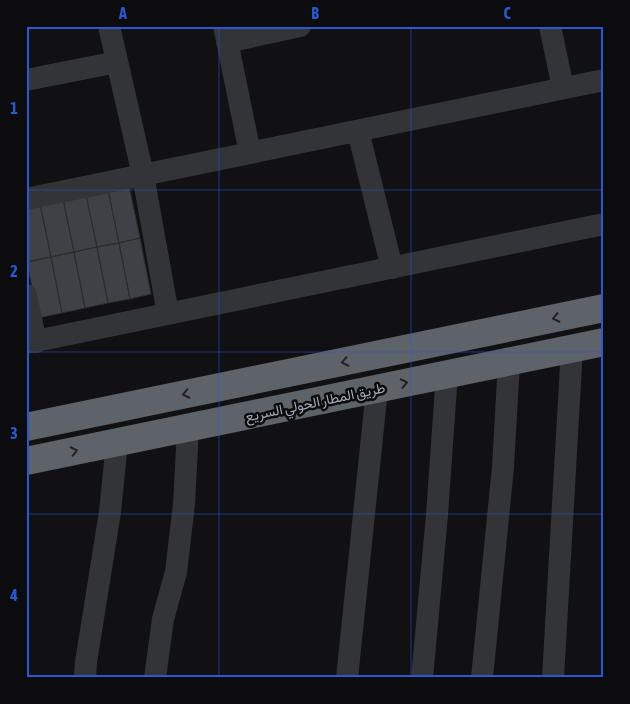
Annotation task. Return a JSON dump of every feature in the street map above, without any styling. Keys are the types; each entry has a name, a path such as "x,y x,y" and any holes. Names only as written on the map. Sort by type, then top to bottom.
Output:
{"highway":[{"path":"26,427 604,308"},
{"name":"طريق المطار الحولي السريع","path":"26,461 604,342"}],"street":[{"path":"109,26 143,175 168,314"},
{"path":"250,153 226,34 300,26"},
{"path":"550,26 563,88"},
{"path":"26,80 117,62"},
{"path":"26,199 604,80"},
{"path":"358,131 392,268"},
{"path":"26,295 31,342 604,224"},
{"path":"553,678 572,348"},
{"path":"482,678 503,468 509,362"},
{"path":"422,678 448,373"},
{"path":"347,678 377,389"},
{"path":"155,678 163,619 176,572 184,504 188,428"},
{"path":"85,678 110,512 117,442"}],"building":[{"path":"128,181 140,238 119,243 107,185"},
{"path":"107,185 119,243 97,247 85,190"},
{"path":"85,190 97,247 74,252 62,194"},
{"path":"62,194 74,252 51,257 39,199"},
{"path":"39,199 51,257 27,262 26,202"},
{"path":"140,238 151,294 130,299 119,243"},
{"path":"119,243 130,299 108,303 97,247"},
{"path":"97,247 108,303 85,308 74,252"},
{"path":"74,252 85,308 62,313 51,257"},
{"path":"51,257 62,313 38,318 27,262"}]}
